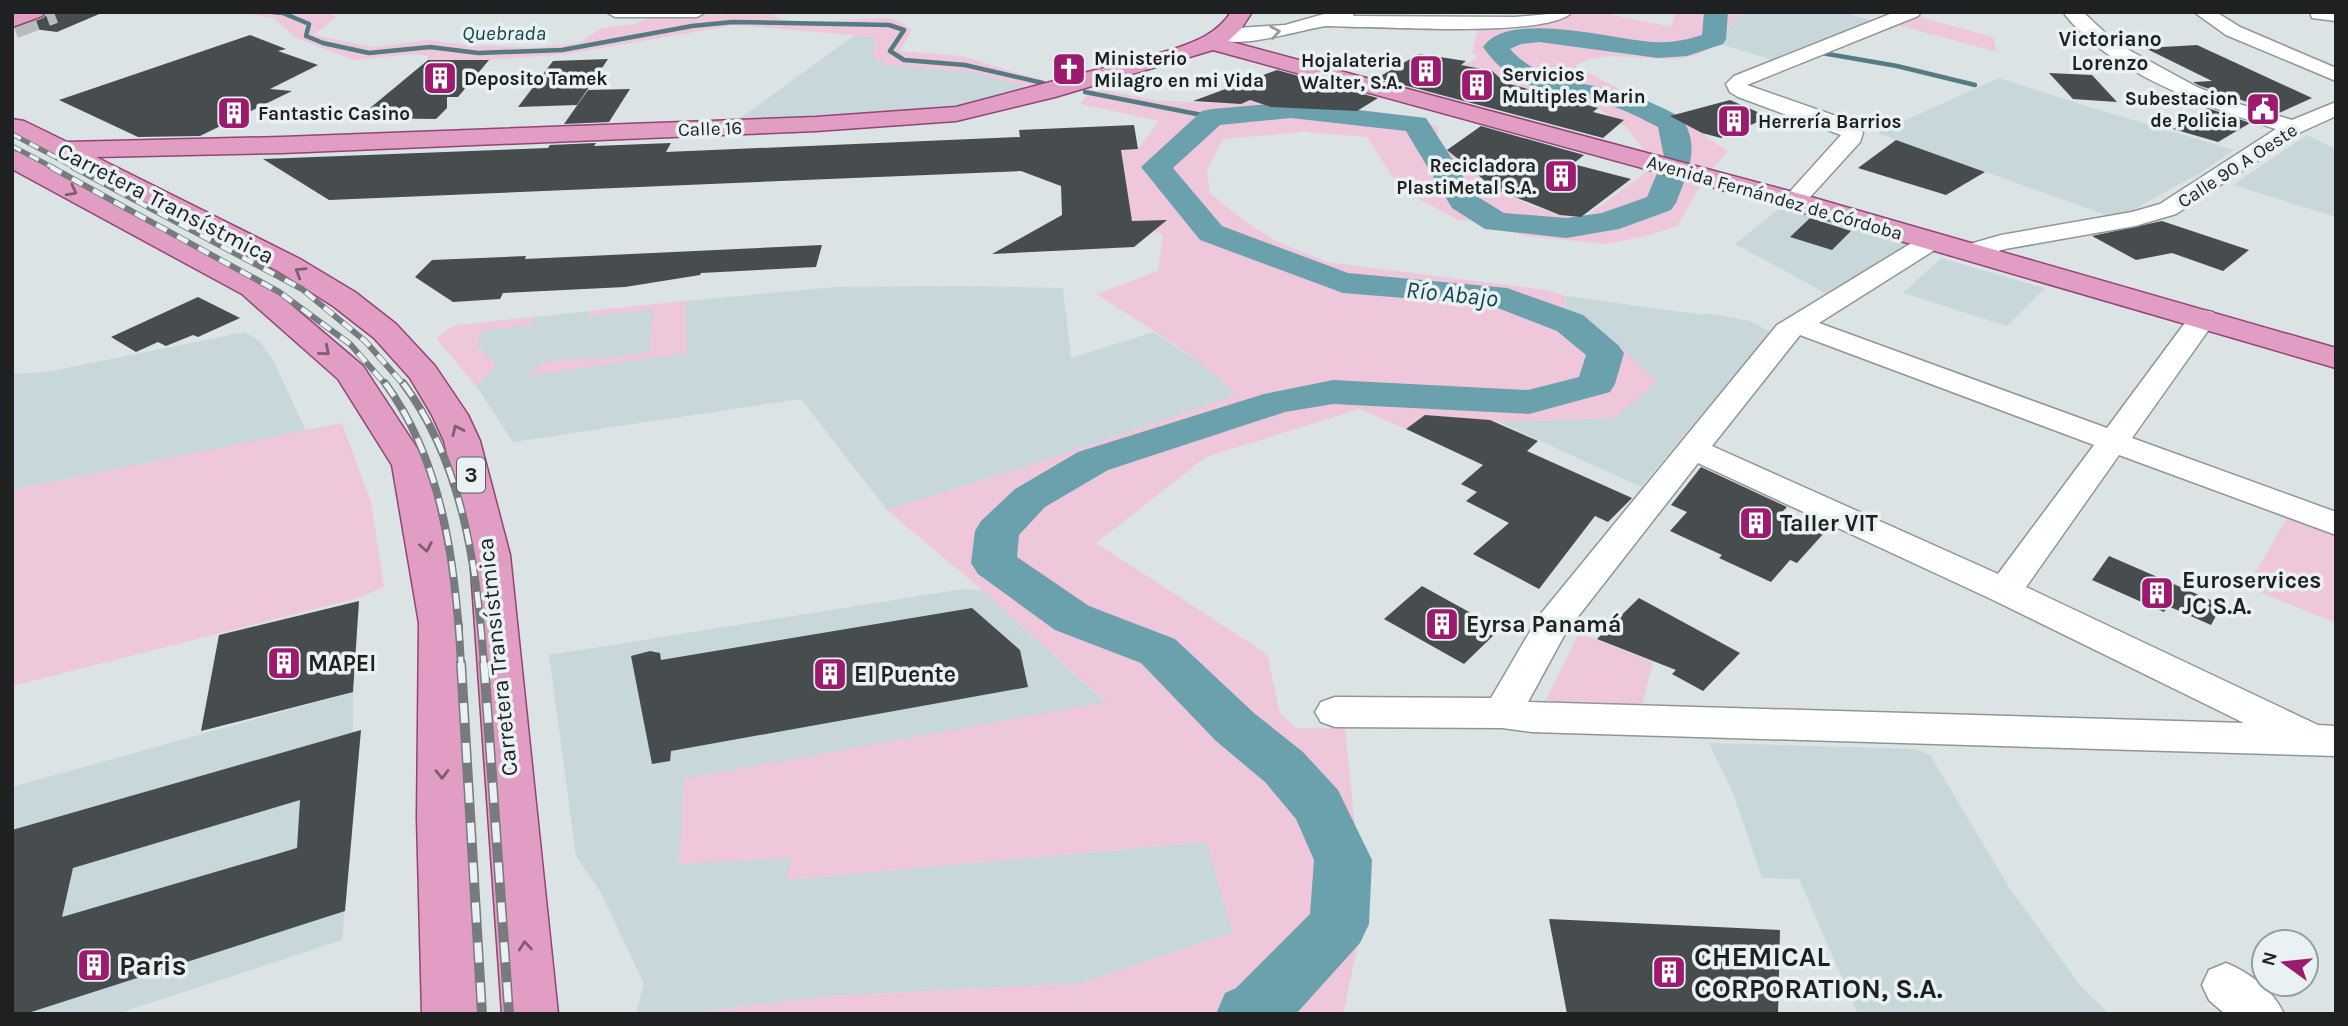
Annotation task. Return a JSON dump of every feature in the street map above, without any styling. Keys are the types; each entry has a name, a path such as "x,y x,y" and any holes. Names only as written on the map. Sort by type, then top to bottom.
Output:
{"main road":[{"path":"14,20 35,12"},
{"path":"1217,39 1234,25 1242,12"},
{"name":"Calle 16","path":"62,150 154,149 926,117 1000,104 1217,39"},
{"name":"Avenida Fernández de Córdoba","path":"1217,39 1972,251 2336,358"},
{"name":"Carretera Transístmica","path":"13,142 62,150 289,265 344,299 392,340 423,373 450,415 462,441 490,555 530,1014"},
{"name":"Carretera Transístmica","path":"13,142 253,288 351,373 410,465 440,623 442,818 450,1014"},
{"name":"Calle 16","path":"99,170 115,158 154,149"}],"street":[{"path":"615,12 697,12"},
{"path":"1217,39 1258,35 1327,21 1349,12"},
{"path":"1327,21 1514,22 1541,20 1563,12"},
{"path":"1794,201 1852,138 1852,132 1745,93 1737,88 1736,84 1791,59 1912,12"},
{"path":"2072,12 2109,47 2190,91 2292,127"},
{"path":"2203,12 2233,31 2336,75"},
{"name":"Calle 90 A Oeste","path":"1972,251 2001,242 2135,219 2168,209 2292,127 2329,116"},
{"path":"1502,713 1552,625 1787,331 1932,241"},
{"path":"2004,591 2203,318"},
{"path":"1795,324 2336,524"},
{"path":"1693,449 2326,740"},
{"path":"1335,712 1502,713 1532,717 2326,740"}],"shaded area":[{"path":"229,12 329,12 336,18 313,35 373,47 429,40 479,47 532,48 580,43 601,28 635,24 649,18 771,12 780,19 810,23 880,18 895,20 912,29 900,51 962,56 1050,83 1033,88 976,73 886,64 874,57 874,37 735,25 567,54 489,60 428,60 428,56 414,54 354,60 296,38 274,18"},
{"path":"1579,12 1598,12 1672,27 1675,12 1742,12 1720,39 1702,53 1666,59 1609,56 1591,59 1575,66 1695,128 1728,152 1710,171 1647,154 1626,127 1598,108 1506,83 1492,71 1461,65 1475,60 1477,55 1472,54 1478,30 1522,30"},
{"path":"1742,12 1842,12 1874,21 1773,60 1717,43"},
{"path":"1919,17 1993,37 1997,52 1897,25"},
{"path":"855,35 875,37 886,64 976,73 1039,90 956,109 732,124"},
{"path":"1999,78 2234,150 2200,173 2129,212 2106,215 1877,133"},
{"path":"1092,88 1159,101 1241,104 1250,100 1262,104 1383,113 1427,122 1439,128 1437,137 1467,168 1484,181 1522,202 1563,215 1584,218 1649,170 1701,185 1677,226 1647,236 1605,244 1526,236 1500,230 1482,221 1458,220 1400,189 1367,137 1305,132 1223,139 1207,170 1210,193 1238,216 1275,241 1327,262 1546,290 1566,296 1564,314 1611,338 1657,382 1615,418 1499,422 1425,415 1406,429 1360,409 1206,457 1096,543 1267,654 1280,713 1296,728 1345,728 1364,917 1343,1014 681,1014 830,996 1083,983 1233,932 1206,842 786,880 791,858 679,864 684,779 1106,702 982,590 887,510 1040,462 1236,395 1187,353 1096,294 1158,271 1163,235 1132,221 1121,150 1138,149 1159,121 1080,104"},
{"path":"2307,135 2336,149 2336,217 2233,185"},
{"path":"1785,204 1903,241 1907,246 1829,295 1735,244"},
{"path":"1941,258 2045,288 2007,326 1903,293"},
{"path":"836,287 1063,288 1071,358 1154,332 1205,366 1237,395 1040,462 887,510 801,399 513,442 477,387 437,339 447,329 458,325 685,301"},
{"path":"1566,296 1704,315 1707,313 1750,321 1770,332 1641,487 1499,422 1614,418 1657,382 1611,338 1564,314"},
{"path":"685,301 687,353 525,376 544,362 588,357 588,360 650,352 653,309 588,317 589,311"},
{"path":"535,318 531,325 481,331 477,346 496,364 477,387 437,339 447,329 458,325"},
{"path":"245,332 260,342 273,360 306,431 12,490 12,374 47,372"},
{"path":"342,423 371,502 384,587 358,598 12,686 12,490"},
{"path":"2290,513 2336,530 2336,623 2247,587"},
{"path":"963,589 982,590 1106,703 685,779 792,858 787,880 1207,842 1233,932 1083,983 830,996 681,1014 636,1014 644,984 600,891 576,856 549,655"},
{"path":"1579,633 1653,662 1639,717 1546,700"},
{"path":"353,692 352,836 342,940 117,1014 12,1014 12,787"},
{"path":"1709,743 1916,749 1930,755 2010,889 2083,989 2110,1014 1858,1014 1799,879 1762,878 1733,793"}],"building":[{"path":"49,12 104,12 57,32 19,27 43,18"},
{"path":"250,35 286,49 278,51 318,65 270,89 292,91 200,136 138,137 59,100"},
{"path":"2197,45 2312,98 2279,113 2198,85 2193,82 2212,81 2145,48"},
{"path":"1419,54 1466,61 1461,65 1492,71 1506,83 1598,108 1593,112 1624,120 1603,138 1377,78"},
{"path":"608,59 577,105 518,107 553,61"},
{"name":"Deposito Tamek","path":"428,60 489,60 458,97 447,97 447,108 436,119 358,118"},
{"path":"1277,70 1378,98 1357,111 1271,107 1250,100 1241,104 1193,101"},
{"path":"2049,73 2092,75 2117,102 2073,99"},
{"path":"630,89 609,122 564,124 588,90"},
{"name":"Herrería Barrios","path":"1730,100 1769,117 1721,138 1702,133 1670,116"},
{"path":"2208,108 2250,123 2218,142 2173,129"},
{"path":"1134,125 1138,149 1121,150 1132,221 1167,220 1134,247 992,254 1062,215 1061,186 1021,171 329,200 263,159 548,148 550,145 596,143 594,146 671,143 666,152 1020,137 1019,130"},
{"name":"Recicladora PlastiMetal S.A.","path":"1481,126 1584,155 1573,164 1631,179 1581,217 1560,215 1495,189 1447,150"},
{"path":"1896,140 1985,172 1946,195 1858,168"},
{"path":"1810,218 1851,231 1832,250 1790,237"},
{"path":"2162,221 2249,250 2223,271 2172,253 2136,260 2092,236"},
{"path":"822,245 816,267 701,273 625,287 503,293 500,299 453,302 415,277 432,260 526,256 525,259"},
{"path":"198,297 240,318 198,337 193,335 166,346 158,342 136,352 111,337"},
{"path":"1425,415 1490,420 1538,441 1527,451 1632,498 1608,522 1595,516 1539,589 1473,554 1509,523 1466,501 1477,492 1461,484 1483,465 1406,429"},
{"name":"Taller VIT","path":"1701,467 1787,507 1780,514 1824,533 1797,563 1790,560 1771,582 1719,558 1722,555 1670,531 1687,512 1671,505"},
{"name":"Euroservices JC S.A.","path":"2109,556 2222,605 2211,625 2168,606 2164,612 2092,580"},
{"name":"Eyrsa Panamá","path":"1422,586 1500,629 1464,664 1384,619"},
{"path":"1639,598 1740,653 1703,691 1672,674 1676,670 1597,639"},
{"name":"MAPEI","path":"359,601 353,692 201,731 219,635"},
{"name":"El Puente","path":"972,608 1020,650 1028,687 671,751 670,761 652,764 631,656 650,651 660,653 661,660"},
{"path":"361,730 345,911 25,1014 12,1014 12,830","holes":["300,800 297,848 62,917 73,868"]},
{"name":"CHEMICAL CORPORATION, S.A.","path":"1549,919 1780,930 1778,1014 1567,1014"}],"waterway":[{"name":"Quebrada","path":"273,12 283,13 309,24 306,36 323,43 369,53 430,47 478,53 562,50 692,26 732,22 889,25 904,30 890,51 904,60 965,65 1043,83"},
{"name":"Río Abajo","path":"1248,1014 1259,1009 1339,924 1343,860 1318,806 1284,767 1235,727 1158,651 1072,618 994,563 997,531 1030,498 1093,461 1278,402 1333,392 1529,402 1596,384 1605,353 1570,323 1495,295 1343,283 1211,233 1156,167 1212,117 1291,110 1416,124 1463,201 1496,222 1566,228 1608,222 1660,203 1679,157 1671,123 1614,98 1539,81 1508,62 1495,47 1515,37 1539,35 1658,50 1687,48 1714,39 1716,12"},
{"path":"1822,53 1897,66 1975,85"},
{"name":"Quebrada","path":"1085,92 1212,117"}],"tunnel":[{"path":"14,27 54,12"}],"railway":[{"path":"12,134 76,168"},
{"path":"12,146 54,168"},
{"path":"51,167 279,292 350,344 386,385"},
{"path":"73,167 302,289 365,341 404,385"},
{"path":"385,383 405,414 434,482 450,554 461,665"},
{"path":"403,383 440,447 453,482 471,554 484,665"},
{"path":"461,663 482,1014"},
{"path":"484,663 509,1014"}],"place":[{"name":"Ministerio Milagro en mi Vida","path":"1069,69"},
{"name":"Hojalateria Walter, S.A.","path":"1426,71"},
{"name":"Deposito Tamek","path":"440,78"},
{"name":"Servicios Multiples Marin","path":"1477,85"},
{"name":"Subestacion de Policia","path":"2263,109"},
{"name":"Fantastic Casino","path":"234,113"},
{"name":"Herrería Barrios","path":"1734,121"},
{"name":"Recicladora PlastiMetal S.A.","path":"1561,176"},
{"name":"Taller VIT","path":"1756,523"},
{"name":"Euroservices JC S.A.","path":"2157,593"},
{"name":"Eyrsa Panamá","path":"1442,624"},
{"name":"MAPEI","path":"284,663"},
{"name":"El Puente","path":"830,674"},
{"name":"Paris","path":"94,965"},
{"name":"CHEMICAL CORPORATION, S.A.","path":"1669,972"}],"district":[{"name":"Victoriano Lorenzo","path":"2110,51"}]}
